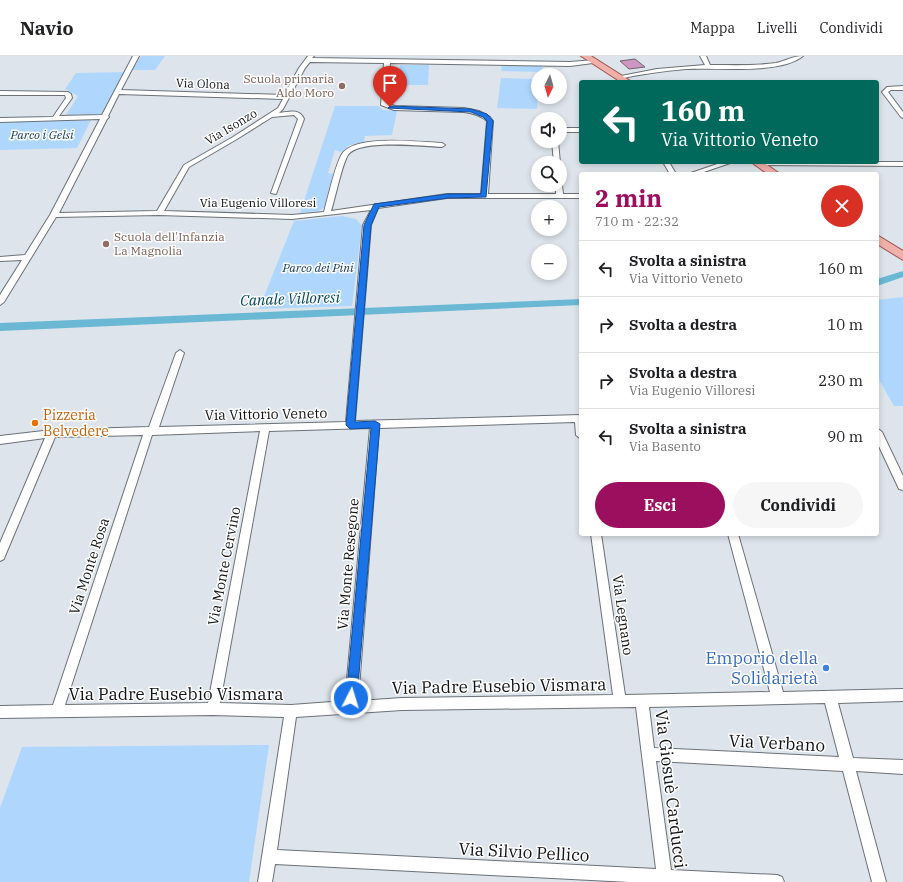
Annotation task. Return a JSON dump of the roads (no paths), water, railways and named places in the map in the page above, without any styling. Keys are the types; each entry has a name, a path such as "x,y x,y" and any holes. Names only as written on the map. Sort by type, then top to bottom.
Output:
{"main road":[{"path":"585,56 623,79"},
{"path":"759,164 772,172"},
{"path":"879,239 903,252"},
{"path":"879,239 903,256"}],"street":[{"path":"0,302 54,215 106,117 136,56"},
{"path":"472,62 475,56"},
{"path":"702,56 708,66"},
{"path":"623,79 676,69 708,66 774,65 790,61 800,56"},
{"path":"311,58 389,62 570,64 593,61"},
{"name":"Via Isonzo","path":"159,213 186,166 280,109 302,68 311,58"},
{"path":"389,62 383,104 394,108 471,110 488,118 490,121 484,196"},
{"path":"903,88 889,88 885,92 903,116"},
{"name":"Via Olona","path":"118,92 286,97"},
{"path":"0,93 68,94 69,98 55,118"},
{"path":"272,115 295,113 299,115 301,119 274,193"},
{"path":"0,120 106,117"},
{"path":"567,130 579,130"},
{"path":"327,214 343,158 350,148 372,143 442,145"},
{"path":"698,172 724,164"},
{"path":"879,164 903,164"},
{"path":"560,192 560,196"},
{"name":"Via Eugenio Villoresi","path":"54,215 159,213 286,217 327,214 448,196 579,196"},
{"path":"350,425 367,225 376,206"},
{"path":"355,209 367,225"},
{"path":"0,260 27,257"},
{"name":"Via Monte Rosa","path":"57,711 151,430 180,354"},
{"name":"Via Vittorio Veneto","path":"0,440 52,434 151,430 579,418"},
{"name":"Via Monte Resegone","path":"351,707 375,424"},
{"name":"Via Monte Cervino","path":"213,709 265,428"},
{"path":"0,556 52,434"},
{"path":"879,436 903,486"},
{"name":"Via Legnano","path":"596,536 620,701"},
{"path":"734,536 778,697"},
{"name":"Via Padre Eusebio Vismara","path":"0,712 213,709 291,711 402,704 903,696"},
{"path":"830,697 879,882"},
{"name":"Via Giosuè Carducci","path":"642,701 665,880"},
{"path":"265,882 291,711"},
{"name":"Via Verbano","path":"650,754 903,767"},
{"name":"Via Silvio Pellico","path":"269,857 665,880 776,882"}],"waterway":[{"name":"Canale Villoresi","path":"879,282 903,274"},
{"name":"Canale Villoresi","path":"0,327 579,302"}],"place":[{"name":"Scuola primaria Aldo Moro","path":"342,86"},
{"name":"Scuola dell'Infanzia La Magnolia","path":"106,244"},
{"name":"Pizzeria Belvedere","path":"35,423"},
{"name":"Emporio della Solidarietà","path":"826,668"}],"park label":[{"name":"Parco i Gelsi","path":"42,135"},
{"name":"Parco dei Pini","path":"318,268"}]}
